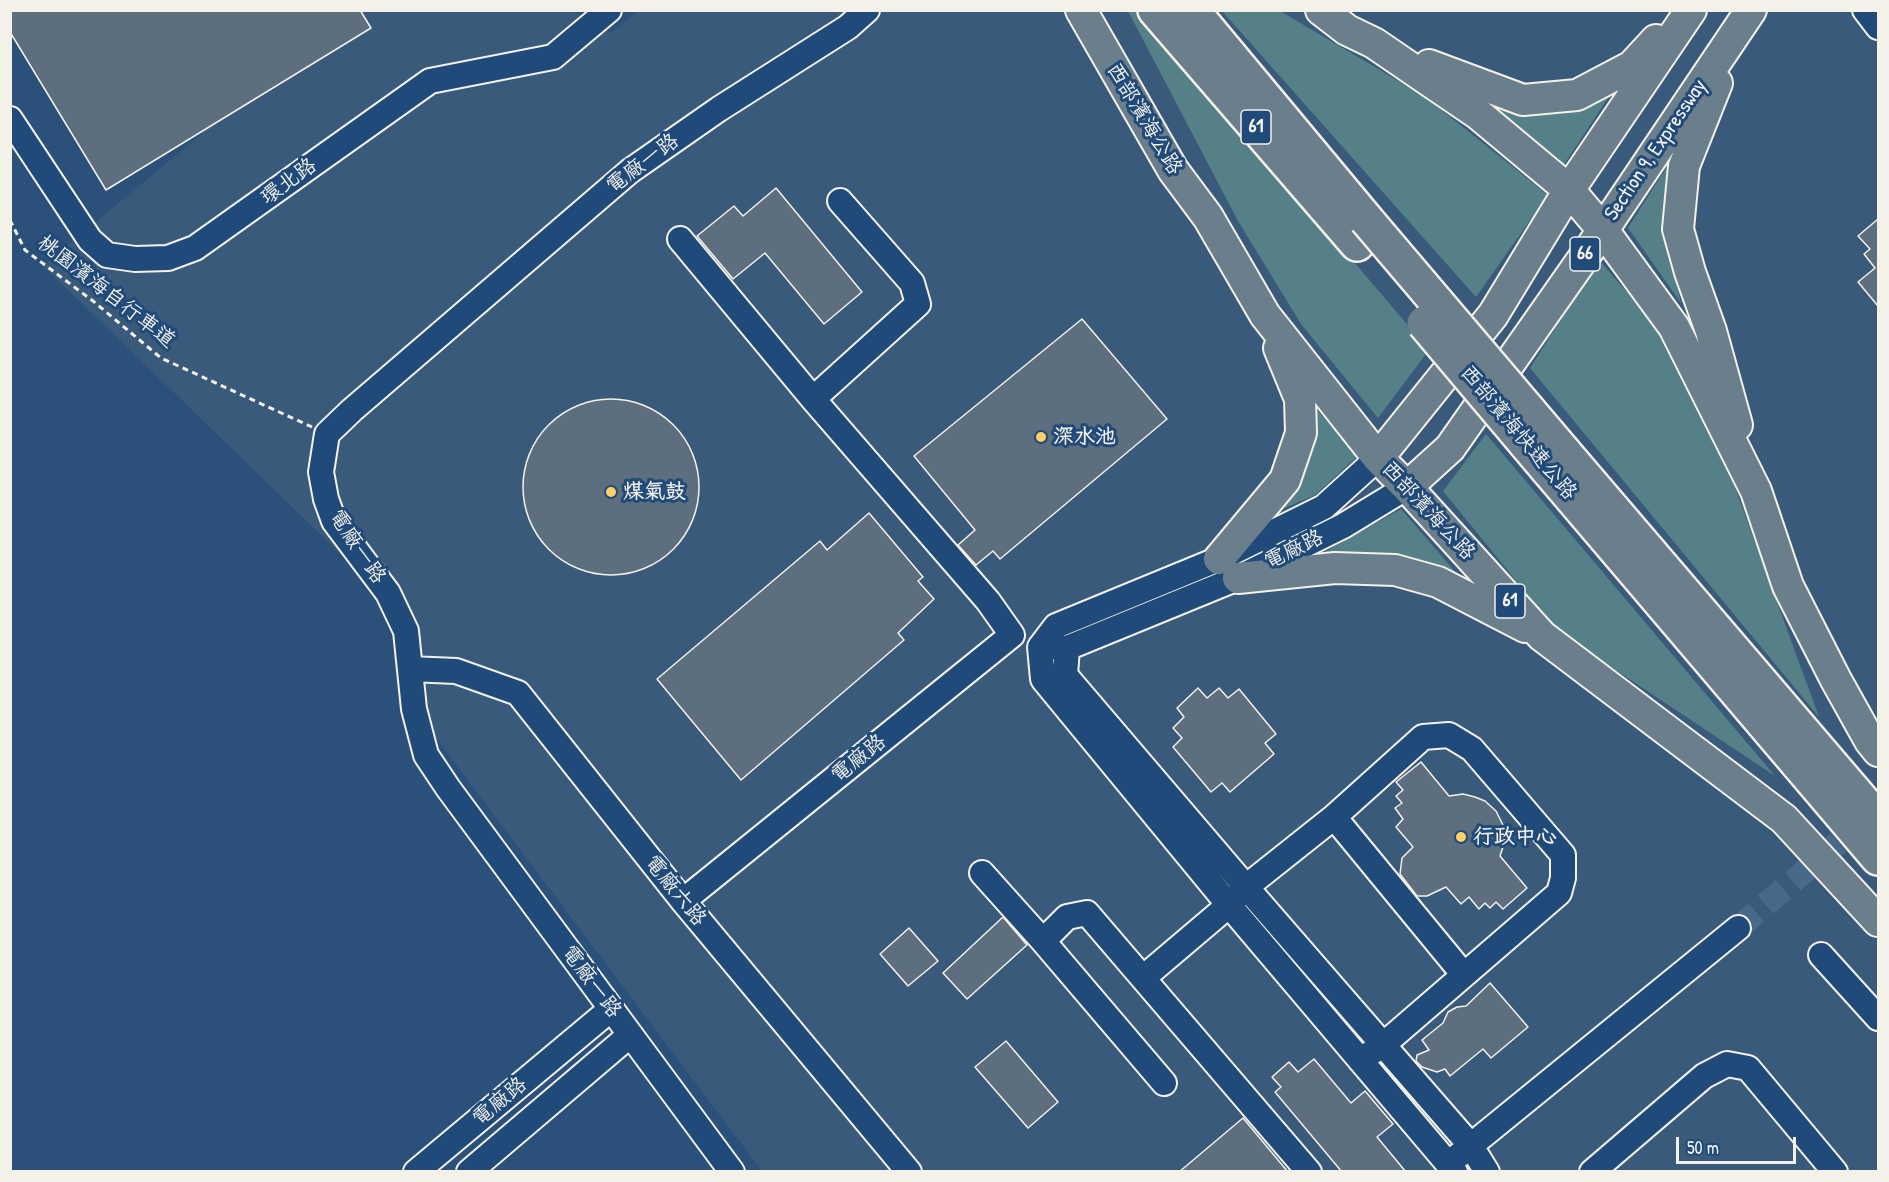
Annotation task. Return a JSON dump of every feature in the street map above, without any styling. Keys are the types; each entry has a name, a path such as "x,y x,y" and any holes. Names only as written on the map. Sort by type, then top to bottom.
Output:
{"highway":[{"name":"西部濱海快速公路","path":"1155,10 1361,231 1556,461 1878,858"},
{"name":"西部濱海快速公路","path":"1192,10 1361,231"},
{"name":"西部濱海快速公路","path":"1556,461 1878,819"}],"main road":[{"name":"西部濱海公路","path":"1081,10 1173,170 1208,217 1265,315 1378,458 1542,636 1784,819 1878,921"},
{"path":"1321,10 1347,30 1374,43 1464,80 1523,100 1577,95 1632,66 1686,10"},
{"name":"66","path":"1378,458 1493,315 1569,190 1691,10"},
{"path":"1744,20 1684,166 1678,229 1690,272 1711,331 1756,491 1788,586 1842,690 1870,741 1878,751"},
{"name":"Section 9, Expressway","path":"1407,487 1450,448 1603,230 1744,20"},
{"path":"1374,43 1478,114 1569,190 1603,230 1674,327 1756,491"},
{"path":"1228,569 1285,480 1301,433 1300,399 1265,315"},
{"path":"1228,569 1395,570 1438,582 1542,636"}],"street":[{"name":"環北路","path":"10,119 90,240 107,255 135,259 168,258 195,248 214,236 430,81 553,57 609,10"},
{"name":"電廠一路","path":"732,1172 426,755 414,709 406,632 388,592 334,521 326,499 321,472 327,434 630,171 719,109 848,27 867,10"},
{"path":"1865,10 1878,27"},
{"path":"813,399 918,304 912,283 840,201"},
{"path":"680,239 813,399 988,601 1012,635"},
{"name":"電廠路","path":"683,902 1012,635 1040,647 1067,648 1228,569 1324,507 1378,458"},
{"name":"電廠路","path":"1040,647 1056,626 1228,569 1343,526 1407,487"},
{"path":"1040,647 1043,679 1229,905 1452,1167 1471,1146 1738,928"},
{"path":"1067,648 1065,675 1471,1146 1487,1172"},
{"name":"電廠六路","path":"410,669 456,672 518,693 683,902 909,1172"},
{"path":"1143,978 1229,905 1246,887 1334,817 1424,737 1449,735 1472,748 1563,855 1563,878 1559,893 1383,1045 1360,1060"},
{"path":"1334,817 1464,975"},
{"path":"982,873 1164,1083"},
{"path":"1043,941 1067,917 1087,913 1309,1172"},
{"path":"1821,955 1878,1017"},
{"name":"電廠路","path":"416,1172 611,1009"},
{"name":"電廠路","path":"469,1172 630,1035"},
{"path":"1592,1172 1704,1076 1727,1064 1748,1068 1835,1172"}],"path":[{"name":"桃園濱海自行車道","path":"10,220 25,250 93,301 161,358 327,434"}],"shaded area":[{"path":"639,10 1878,11 1878,1171 762,1171 421,718 411,622 43,266 349,11 573,11 611,33"}],"green space":[{"path":"1128,11 1140,11 1429,350 1378,418 1301,324 1238,221"},
{"path":"1222,11 1280,11 1424,96 1548,195 1476,297"},
{"path":"1610,95 1563,166 1480,101 1578,105"},
{"path":"1675,154 1670,256 1681,303 1628,228"},
{"path":"1599,260 1659,329 1732,479 1819,717 1530,368"},
{"path":"1305,396 1358,456 1315,495 1269,515"},
{"path":"1486,434 1775,776 1557,631 1443,491"},
{"path":"1401,509 1464,582 1318,556"}],"building":[{"path":"10,10 360,10 371,28 106,190 10,32"},
{"path":"776,188 862,292 824,324 765,253 733,279 697,236 734,206 743,216"},
{"path":"1878,219 1878,306 1858,282 1875,268 1864,254 1870,249 1858,236"},
{"name":"深水池","path":"1082,319 1167,419 1000,559 993,551 976,565 958,545 975,530 914,456"},
{"name":"煤氣鼓","path":"611,399 645,406 660,414 673,425 684,438 692,453 699,487 692,521 684,536 673,549 660,560 645,568 611,575 577,568 562,560 549,549 538,536 530,521 523,487 530,453 538,438 549,425 562,414 577,406"},
{"path":"869,513 923,577 918,581 934,599 898,633 904,640 741,780 657,679 820,541 827,550"},
{"path":"1198,688 1207,698 1219,688 1228,698 1239,689 1276,734 1265,743 1274,754 1230,792 1222,783 1211,792 1173,747 1182,738 1173,728 1184,717 1177,708"},
{"name":"行政中心","path":"1421,762 1449,796 1463,794 1475,797 1485,801 1496,811 1504,827 1504,844 1500,856 1527,888 1503,909 1496,902 1490,908 1485,903 1479,909 1469,897 1461,904 1446,887 1427,896 1417,896 1400,874 1402,858 1413,847 1396,827 1403,819 1395,808 1402,803 1396,796 1403,790 1396,782"},
{"path":"1003,917 1027,945 967,999 943,973"},
{"path":"909,928 938,961 908,986 880,954"},
{"path":"1490,983 1528,1027 1491,1058 1483,1049 1450,1076 1445,1069 1437,1072 1422,1067 1416,1061 1417,1055 1429,1050 1422,1040 1443,1023 1448,1012 1457,1007 1466,1006"},
{"path":"1006,1041 1058,1102 1028,1128 975,1067"},
{"path":"1314,1059 1351,1103 1365,1091 1393,1124 1377,1137 1406,1172 1342,1172 1275,1092 1281,1087 1272,1077 1289,1062 1298,1072"},
{"path":"1243,1118 1288,1172 1179,1172"}],"tunnel":[{"path":"1738,928 1865,820"}],"place":[{"name":"深水池","path":"1041,437"},
{"name":"煤氣鼓","path":"611,492"},
{"name":"行政中心","path":"1461,837"}]}
